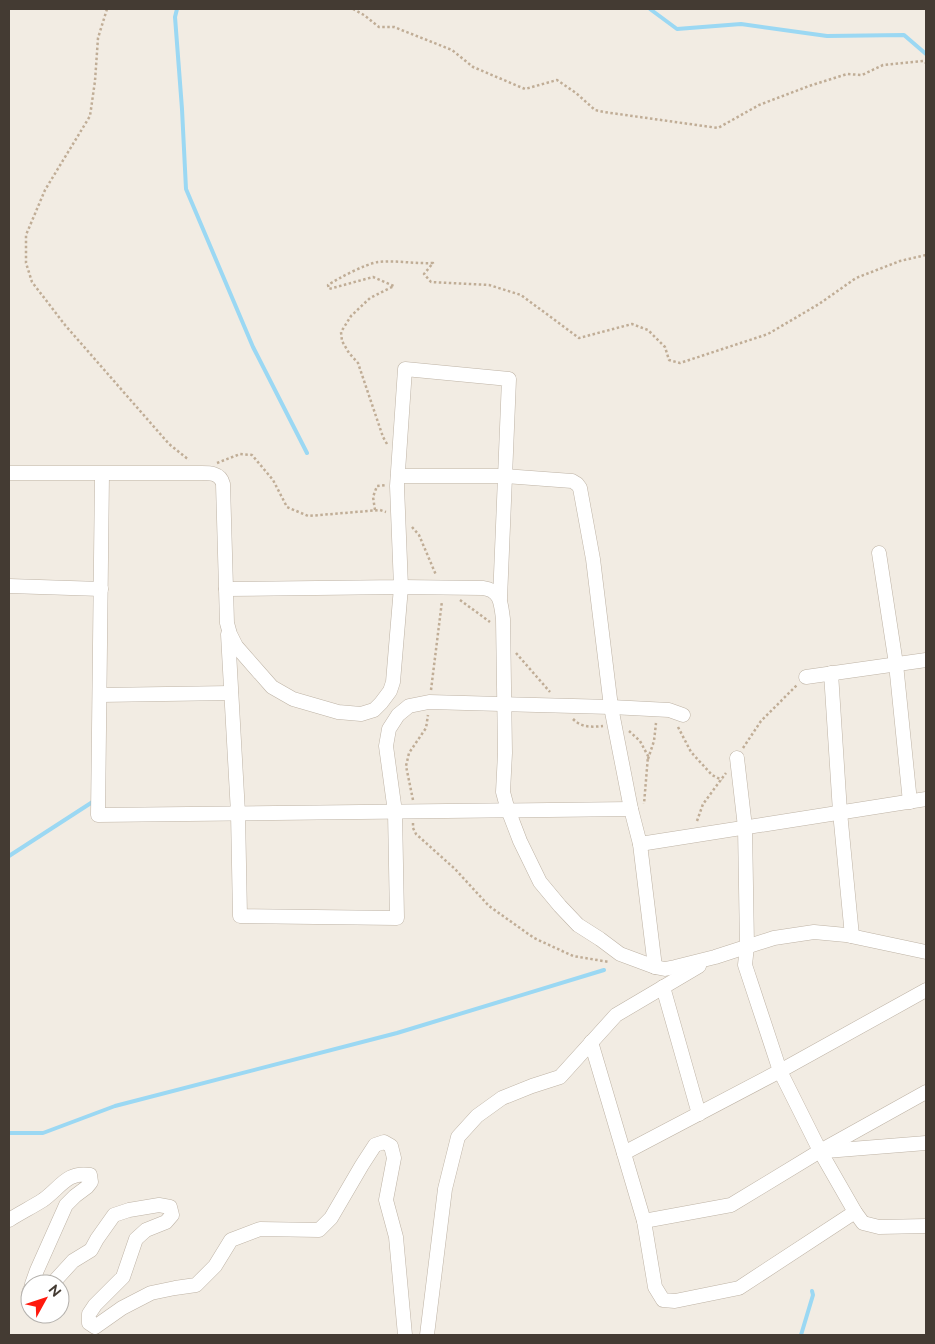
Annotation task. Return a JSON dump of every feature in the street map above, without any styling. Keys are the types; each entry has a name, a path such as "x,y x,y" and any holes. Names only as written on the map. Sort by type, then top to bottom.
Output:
{"street":[{"path":"227,623 236,646 272,687 293,699 338,712 361,714 374,710 390,691 393,682 401,587 397,481 405,369 509,379 500,599 503,619 505,753 503,792 529,861 540,882 578,925 620,954 655,967 675,967 715,957 774,938 814,932 852,936 926,952"},
{"path":"9,473 206,474 217,475 222,478 227,623 238,813 240,916 397,918 395,812 386,746 389,730 398,715 409,706 429,702 610,707 666,710 683,715"},
{"path":"102,474 98,815 637,810"},
{"path":"397,481 505,476 572,482 580,488 593,559 610,707 637,810 655,967"},
{"path":"879,553 896,664 910,802"},
{"path":"9,586 101,588"},
{"path":"226,589 443,587 490,589 500,599"},
{"path":"806,677 926,660"},
{"path":"831,673 840,812 852,936"},
{"path":"100,695 231,693"},
{"path":"737,758 745,827 747,946 745,966 780,1071 820,1151 863,1223 878,1228 926,1226"},
{"path":"640,844 926,799"},
{"path":"427,1335 445,1188 458,1137 477,1116 502,1098 560,1077 616,1015 715,957"},
{"path":"663,987 699,1114"},
{"path":"624,1153 780,1071 926,990"},
{"path":"592,1042 644,1221 655,1287 662,1300 675,1301 739,1288 855,1212"},
{"path":"644,1221 731,1205 820,1151 926,1092"},
{"path":"61,1274 73,1261 91,1250 97,1238 114,1215 129,1210 159,1205 170,1207 172,1215 166,1222 146,1230 136,1239 123,1277 95,1305 89,1314 89,1323 94,1327 122,1308 151,1294 196,1285 215,1266 231,1240 260,1229 319,1230 331,1218 374,1145 384,1142 391,1146 394,1158 386,1200 396,1237 405,1335"},
{"path":"820,1151 926,1144"},
{"path":"9,1220 44,1199 65,1180 80,1173 90,1175 91,1182 66,1205 36,1274"}],"path":[{"path":"107,9 98,38 90,116 54,176 26,235 26,263 32,282 65,325 169,444 195,465"},
{"path":"353,9 379,27 394,28 452,50 473,67 526,89 557,80 576,93 595,110 718,128 759,105 847,74 862,75 883,65 914,62 926,63"},
{"path":"400,457 393,455 383,437 358,364 349,354 342,341 341,332 351,316 370,298 394,286 373,277 329,289 328,285 376,262 433,263 424,274 431,282 489,285 521,295 579,338 632,324 648,330 665,347 669,360 680,363 768,334 819,304 856,278 900,261 926,255"},
{"path":"211,466 240,454 252,455 274,480 287,507 308,516 380,510 402,516 419,535 438,580 443,587 489,621 576,722 588,727 614,724 630,732 640,741 648,756 637,810"},
{"path":"375,511 372,497 377,486 397,481"},
{"path":"695,827 703,804 722,780 760,721 806,677"},
{"path":"647,763 654,741 657,720 666,710 691,752 712,775 722,780"}],"waterway":[{"path":"177,9 175,17 186,189 253,347 307,453"},
{"path":"650,9 677,29 741,24 827,36 904,35 926,54"},
{"path":"9,856 94,801"},
{"path":"9,1133 43,1133 115,1106 397,1033 604,970"},
{"path":"801,1335 813,1295 812,1291"}]}
